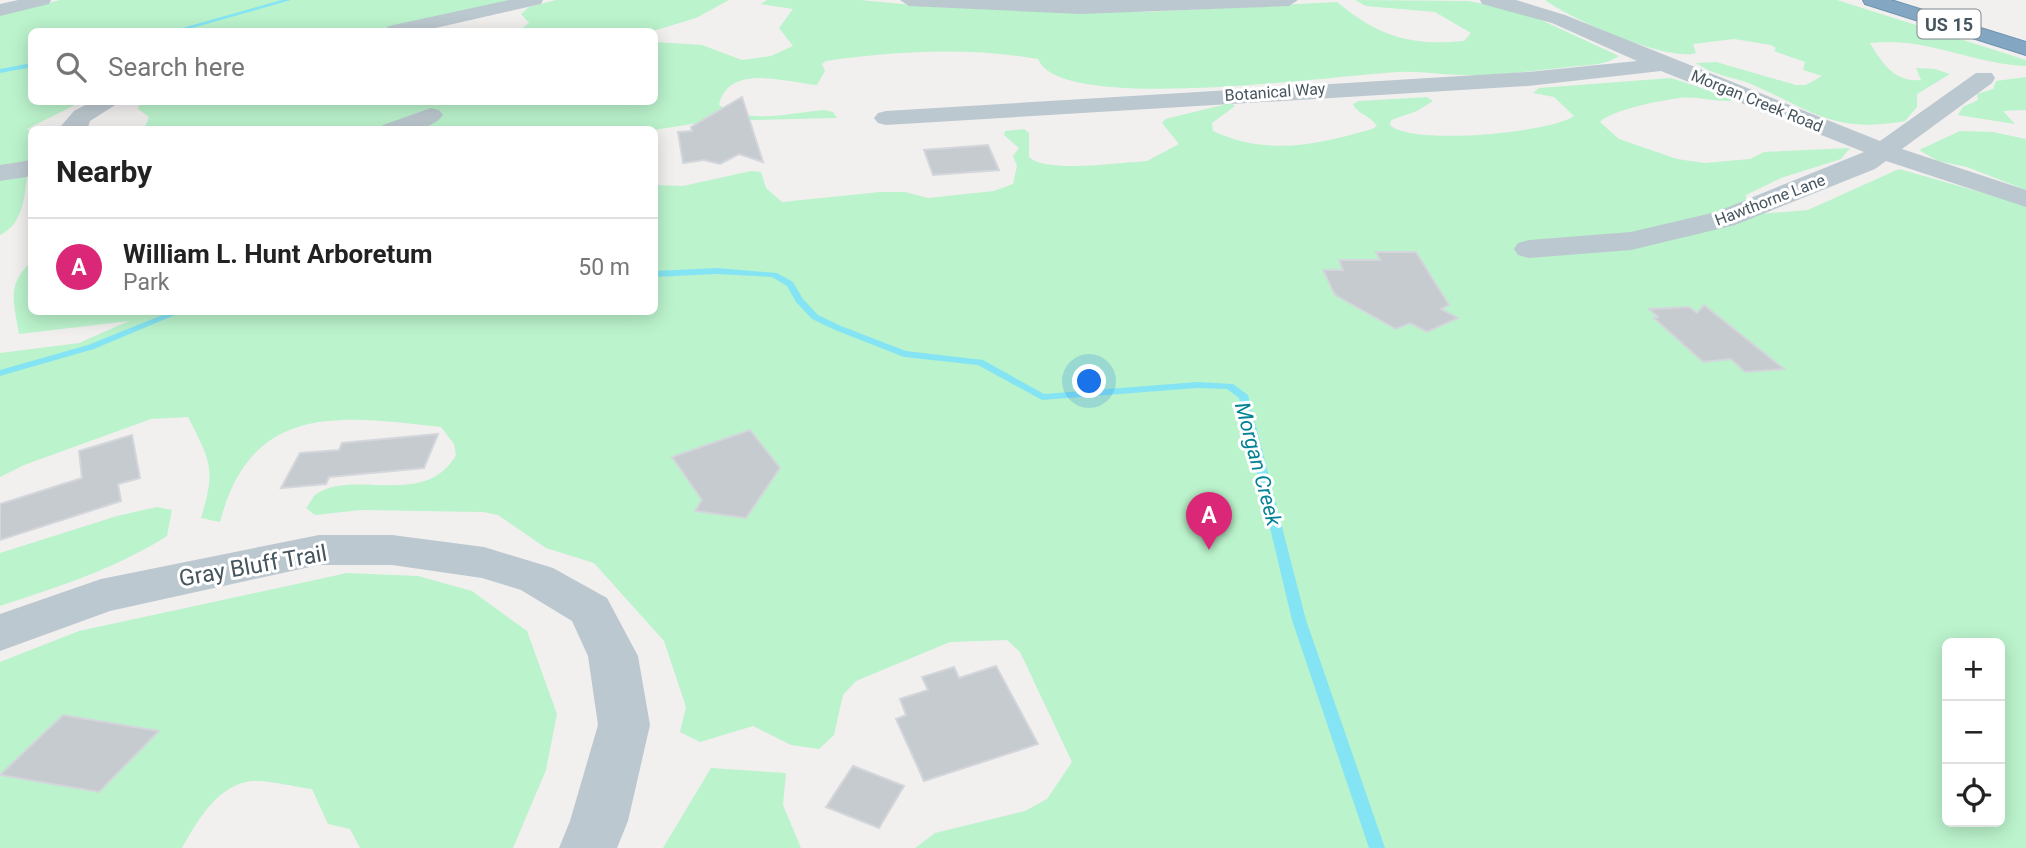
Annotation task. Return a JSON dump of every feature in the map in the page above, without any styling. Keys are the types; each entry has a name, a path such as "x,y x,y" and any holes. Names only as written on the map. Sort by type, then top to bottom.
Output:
{"highway":[{"name":"US 15","path":"1872,0 2026,49"},
{"name":"US 15","path":"1909,0 2026,36"}],"street":[{"path":"0,10 42,0"},
{"path":"407,28 534,0"},
{"path":"909,0 1080,8 1289,0"},
{"name":"Morgan Creek Road","path":"1489,0 1539,6 1664,64 1882,150 2026,199"},
{"name":"Botanical Way","path":"886,118 1344,88 1539,79 1664,64"},
{"name":"Hawthorne Lane","path":"1529,249 1631,241 1725,219 1866,163 1984,78"},
{"path":"73,126 82,116 114,108"},
{"path":"402,126 431,115"},
{"path":"0,173 28,169"},
{"name":"Gray Bluff Trail","path":"0,634 101,596 319,550 392,550 484,564 537,579 590,610 613,656 624,725 599,821 587,848"}],"green space":[{"path":"60,0 518,0 384,28 28,28 28,105 75,105 28,126 28,163 0,168 0,15"},
{"path":"556,0 729,0 696,18 658,29 523,28 529,23 521,14 529,7"},
{"path":"767,0 860,0 935,7 1146,12 1337,2 1367,24 1382,31 1412,40 1445,42 1464,41 1471,33 1435,12 1366,6 1355,0 1469,1 1526,13 1619,56 1595,64 1502,74 1399,72 1266,84 1147,89 1095,85 1057,76 1038,59 1011,55 932,52 879,55 826,61 822,64 825,71 817,85 775,79 746,79 725,92 719,105 744,115 770,116 824,110 833,112 837,118 710,121 658,129 658,126 146,126 149,117 138,109 139,105 658,105 658,42 702,45 742,60 771,56 793,46 779,28 793,9 761,4"},
{"path":"1545,0 1837,0 2026,60 2026,66 1987,61 1910,43 1870,43 1890,70 1904,78 1921,80 1916,68 1935,69 1950,74 1917,94 1917,107 1905,121 1880,124 1841,122 1824,118 1751,84 1716,73 1696,63 1716,62 1796,85 1806,85 1822,76 1803,70 1805,62 1774,51 1776,48 1771,45 1734,39 1693,44 1696,53 1664,51 1619,37 1575,18"},
{"path":"2026,77 2026,110 2003,111 2015,124 1958,115 1963,107 1978,100 1977,94 1993,89 1996,81"},
{"path":"1671,78 1732,98 1731,101 1686,98 1661,101 1615,113 1600,122 1619,139 1677,159 1705,163 1750,159 1764,152 1850,148 1841,159 1781,178 1746,195 1745,215 1808,210 1899,169 2026,205 2026,848 915,848 935,833 1025,811 1047,799 1072,762 1020,652 1007,640 950,642 856,681 843,695 834,735 819,749 791,745 753,726 700,742 680,732 686,707 664,641 594,563 546,548 498,515 483,512 361,510 315,515 306,508 315,495 330,487 408,484 426,481 443,471 456,455 454,444 441,427 369,420 336,420 305,425 277,436 254,455 234,483 220,522 201,518 209,488 209,466 188,417 151,419 24,465 0,477 0,353 79,343 129,321 19,334 14,304 15,287 28,265 28,315 658,315 658,185 683,186 751,171 761,172 766,188 782,202 880,192 905,192 928,198 994,191 1013,184 1017,166 1013,156 1019,148 1004,135 1005,131 1024,129 1029,133 1029,157 1037,162 1080,166 1147,161 1179,144 1162,123 1165,119 1231,103 1235,106 1212,123 1213,131 1233,139 1272,146 1332,140 1372,129 1377,126 1353,104 1359,101 1427,97 1433,101 1417,111 1391,120 1390,125 1403,131 1425,135 1452,136 1538,128 1574,116 1554,97 1533,93 1539,88"},
{"path":"1960,131 1993,132 2026,139 2026,190 1967,167 1938,161 1919,150"},
{"path":"27,176 18,218 0,235 0,179"},
{"path":"157,507 172,510 167,536 106,568 0,606 0,553 117,516"},
{"path":"347,573 418,576 472,591 527,631 557,714 546,770 513,848 360,848 350,829 328,824 312,789 252,781 235,786 216,799 200,818 182,848 0,848 0,662 79,631"},
{"path":"711,768 786,773 783,805 801,848 663,848"}],"building":[{"path":"742,97 763,162 739,154 720,164 704,160 683,163 678,132 692,131 691,127"},
{"path":"988,145 999,170 933,175 924,150"},
{"path":"1376,252 1416,252 1449,305 1441,309 1458,318 1427,332 1410,323 1396,329 1335,295 1323,270 1343,270 1339,260 1380,260"},
{"path":"1704,305 1784,369 1745,372 1731,359 1703,362 1654,318 1658,317 1649,309 1689,307 1697,313"},
{"path":"750,430 780,468 746,518 695,511 702,500 672,457"},
{"path":"438,434 424,468 329,477 326,484 281,488 300,453 339,450 342,443"},
{"path":"132,435 140,478 118,484 121,501 0,540 0,504 82,478 79,451"},
{"path":"996,666 1038,744 924,781 896,719 906,715 900,699 928,690 922,677 954,667 959,678"},
{"path":"63,715 159,731 99,792 0,775"},
{"path":"853,766 904,786 879,828 826,807"}],"waterway":[{"name":"Morgan Creek","path":"185,28 288,0"},
{"name":"Morgan Creek","path":"0,71 28,66"},
{"name":"Morgan Creek","path":"658,274 717,271 774,275 790,284 799,300 815,317 838,328 904,354 980,362 1042,397 1197,385 1229,386 1244,397 1299,620 1377,848"},
{"name":"Morgan Creek","path":"0,373 91,347 170,315"}],"place":[{"name":"William L. Hunt Arboretum","path":"1209,550"}]}
